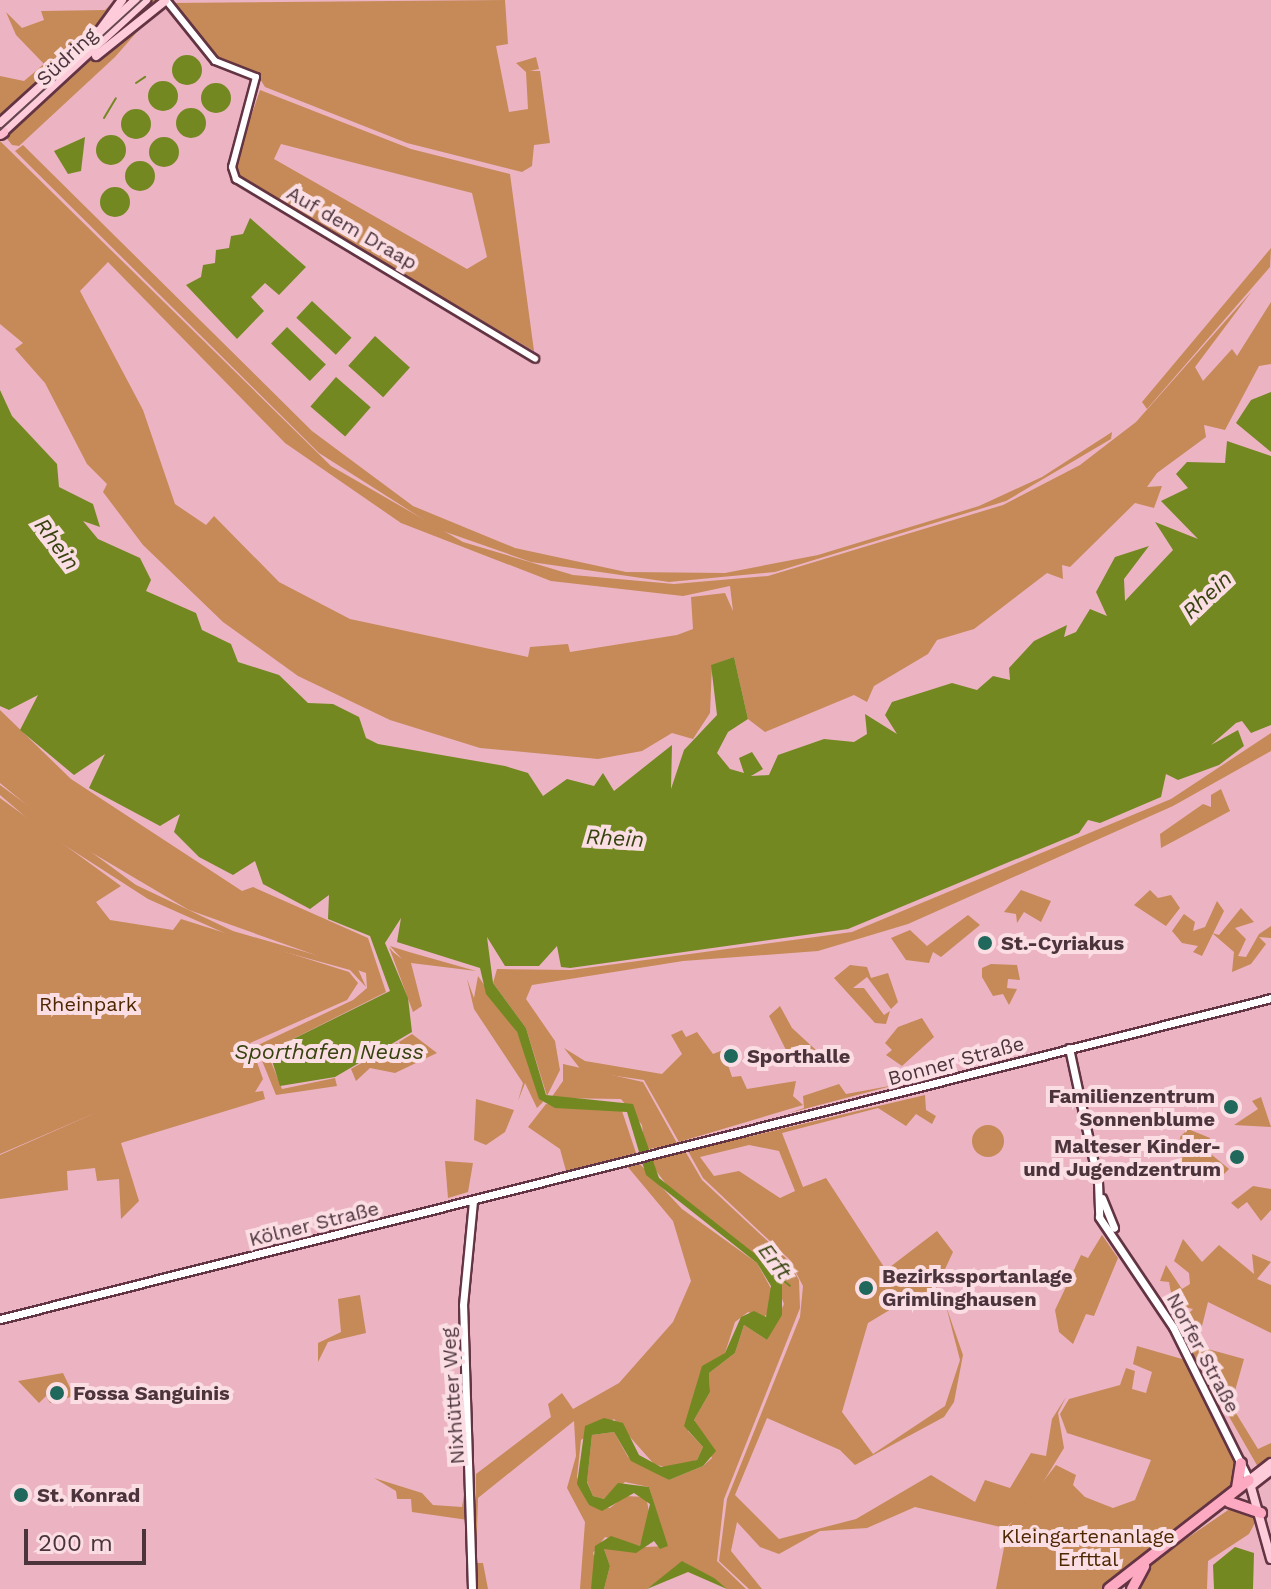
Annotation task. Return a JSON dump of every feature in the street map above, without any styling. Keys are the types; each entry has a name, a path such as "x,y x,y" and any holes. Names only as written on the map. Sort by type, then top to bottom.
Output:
{"highway":[{"path":"1236,1489 1241,1463"},
{"path":"1109,1589 1236,1489 1250,1482"},
{"path":"1132,1589 1151,1559 1229,1502 1250,1482"},
{"path":"1229,1502 1247,1502 1261,1513"}],"main road":[{"path":"89,54 122,0"},
{"name":"Südring","path":"89,54 135,0"},
{"name":"Südring","path":"1,130 146,0"},
{"path":"89,54 166,1"},
{"name":"Bonner Straße","path":"634,1159 1271,998"},
{"name":"Norfer Straße","path":"1069,1048 1109,1222 1250,1482"},
{"name":"Kölner Straße","path":"0,1319 634,1159"},
{"name":"Nixhütter Weg","path":"472,1589 463,1298 473,1201"},
{"name":"Norfer Straße","path":"1104,1208 1109,1222"},
{"path":"1250,1482 1271,1463"},
{"path":"1250,1482 1271,1470"},
{"path":"1250,1482 1261,1513 1271,1559"}],"street":[{"name":"Auf dem Draap","path":"166,1 215,61 253,73 257,85 232,167 236,179 535,359"}],"green space":[{"path":"115,0 132,0 0,119 0,76 24,81 44,64 16,35 6,12 22,28 44,20 41,11 105,10"},
{"path":"149,0 161,0 157,9 115,57 19,146 12,145 5,136 14,126"},
{"path":"505,0 508,44 496,46 509,112 528,109 526,72 516,63 536,57 539,69 530,71 540,71 550,143 534,145 532,166 522,172 407,143 265,87 255,71 218,62 169,3"},
{"path":"260,90 411,149 510,174 534,351 239,178 236,161","holes":["281,144 472,193 487,257 467,269 274,159"]},
{"path":"0,141 331,466 463,542 573,575 674,584 768,576 1003,505 1080,465 1136,422 1252,291 1195,367 1203,381 1232,349 1237,356 1271,302 1271,364 1259,366 1225,430 1204,425 1206,437 1157,473 1147,487 1162,486 1154,508 1135,503 1070,567 1062,565 1063,579 1047,573 974,629 937,640 928,654 874,686 867,702 854,695 765,732 748,719 734,657 712,665 710,713 693,739 672,733 642,751 598,759 480,748 390,720 298,676 223,622 143,545 103,492 107,484 87,464 45,383 15,349 23,343 0,324","holes":["108,262 285,443 401,523 551,581 683,596 730,586 733,611 725,593 691,597 693,629 677,635 570,652 568,644 530,647 528,657 350,619 279,582 214,516 206,525 175,504 143,410 80,291"]},
{"path":"23,145 312,431 413,506 515,548 626,572 725,573 818,555 979,506 1042,477 1112,432 1111,439 1006,501 775,572 669,582 531,562 440,530 319,453 15,151"},
{"path":"1271,248 1270,267 1147,409 1142,402"},
{"path":"0,710 71,779 242,891 253,887 368,938 386,992 267,1052 282,1089 335,1078 337,1086 276,1095 256,1046 353,1000 367,988 366,973 189,910 67,838 0,783"},
{"path":"1271,733 1271,751 1173,806 908,924 818,951 683,961 532,985 526,999 555,1041 560,1070 547,1096 526,1028 493,983 497,969 571,970 852,932 1171,799"},
{"path":"0,785 136,885 233,931 357,967 366,987 350,970 238,939 148,899 41,830 0,795"},
{"path":"1221,789 1230,811 1161,848 1160,834 1203,804 1211,807 1211,795"},
{"name":"Rheinpark","path":"0,798 121,886 96,902 110,920 173,930 181,919 349,972 358,983 347,1000 250,1043 263,1079 255,1092 263,1091 265,1099 121,1143 139,1201 121,1219 119,1179 97,1181 95,1168 67,1171 68,1190 0,1199 0,1155 102,1110 0,1154"},
{"path":"1021,890 1051,901 1041,922 1024,912 1017,923 1016,914 1004,912"},
{"path":"1150,890 1158,898 1171,895 1180,908 1166,926 1134,905"},
{"path":"1217,901 1224,911 1202,956 1193,952 1198,946 1182,943 1172,931 1184,914 1195,922 1193,931 1205,927"},
{"path":"1241,908 1254,922 1235,928 1246,939 1238,956 1246,957 1259,934 1271,926 1271,938 1259,937 1266,944 1251,964 1232,972 1234,952 1212,933 1219,935"},
{"path":"968,915 980,925 941,957 933,952 929,963 906,960 891,938 910,930 927,946"},
{"path":"390,946 476,971 411,963 422,1006 413,1012 389,947 402,959"},
{"path":"991,964 1017,965 1020,980 1008,979 1007,988 1017,989 1009,1005 1003,994 993,996 982,977 982,968"},
{"path":"850,965 867,967 871,978 888,973 898,1002 891,1009 867,977 853,988 864,988 884,1015 890,1011 886,1024 875,1023 834,978"},
{"path":"478,976 517,1032 543,1102 537,1108 525,1083 518,1101 523,1083 474,1009 467,979 474,998"},
{"path":"780,1006 792,1028 817,1051 790,1058 769,1016"},
{"path":"922,1018 934,1037 902,1066 886,1055 892,1050 885,1043 898,1027"},
{"path":"682,1030 686,1037 697,1032 713,1054 723,1050 732,1077 741,1076 747,1089 796,1081 793,1096 803,1105 679,1142 644,1080 582,1071 564,1048 585,1061 662,1074 682,1054 671,1035"},
{"path":"412,1034 437,1053 395,1073 370,1068 356,1081 351,1069 397,1043 403,1051 399,1042"},
{"path":"563,1064 643,1082 677,1143 645,1150 642,1125 621,1099 551,1098 563,1081"},
{"path":"839,1084 846,1094 895,1085 789,1113 804,1108 803,1096"},
{"path":"925,1095 926,1110 936,1116 932,1124 916,1114 906,1126 878,1108 782,1133 803,1187 826,1178 886,1270 937,1231 953,1252 933,1295 916,1294 868,1323 842,1412 873,1454 945,1406 960,1360 946,1306 963,1355 954,1402 944,1417 855,1465 840,1450 767,1418 735,1495 779,1539 856,1519 931,1475 975,1502 985,1480 1010,1488 1031,1453 1046,1456 1052,1419 1066,1397 1058,1413 1064,1448 1026,1510 1005,1528 915,1507 867,1528 820,1531 779,1554 760,1547 737,1522 731,1551 762,1589 749,1589 719,1561 727,1499 800,1317 803,1286 789,1259 703,1178 688,1151","holes":["749,1145 779,1151 795,1191 780,1198 739,1171 714,1176 700,1157"]},
{"path":"1261,1097 1271,1127 1234,1125 1258,1109 1252,1101"},
{"path":"476,1099 514,1110 505,1132 486,1145 474,1140"},
{"path":"546,1104 621,1108 636,1153 566,1171 560,1149 528,1127"},
{"path":"988,1125 999,1130 1004,1141 999,1152 988,1157 977,1152 972,1141 977,1130"},
{"path":"1188,1129 1210,1138 1206,1150 1229,1169 1219,1179 1182,1164 1180,1137"},
{"path":"685,1151 702,1180 788,1260 799,1280 800,1308 724,1499 717,1561 746,1589 727,1589 684,1562 647,1589 604,1589 610,1566 604,1549 667,1546 649,1487 625,1482 604,1499 593,1496 587,1481 592,1435 614,1432 628,1457 669,1480 703,1466 712,1458 694,1420 710,1392 709,1373 735,1353 744,1325 767,1340 784,1304 769,1265 669,1188 648,1160"},
{"path":"445,1161 473,1163 468,1192 448,1198"},
{"path":"638,1162 682,1209 757,1263 774,1294 772,1309 763,1318 748,1312 735,1322 725,1353 699,1377 688,1431 703,1447 697,1460 671,1469 654,1464 614,1419 581,1440 577,1477 589,1505 610,1508 625,1496 646,1497 650,1516 640,1546 605,1537 593,1553 598,1567 591,1589 580,1589 585,1522 567,1488 576,1456 574,1421 478,1498 476,1563 483,1563 488,1589 474,1589 476,1474 551,1417 548,1404 562,1393 573,1409 619,1383 673,1322 691,1281 673,1221 627,1166"},
{"path":"1253,1186 1271,1189 1271,1210 1261,1221 1247,1202 1238,1209 1231,1203"},
{"path":"1102,1235 1118,1258 1094,1316 1086,1314 1073,1344 1059,1332 1055,1310 1081,1255 1088,1258"},
{"path":"1183,1239 1202,1262 1219,1245 1254,1274 1252,1254 1271,1262 1257,1279 1271,1285 1271,1333 1208,1302 1197,1346 1244,1359 1231,1405 1258,1449 1271,1443 1271,1459 1258,1467 1177,1326 1193,1309 1173,1304 1169,1282 1160,1281 1166,1265 1182,1289 1190,1284 1189,1273 1174,1261"},
{"path":"360,1295 366,1333 328,1342 318,1362 318,1343 341,1332 338,1299"},
{"name":"Kleingartenanlage Erfttal","path":"1137,1346 1189,1361 1235,1460 1233,1487 1103,1589 996,1589 1008,1527 1056,1465 1076,1475 1073,1485 1085,1497 1113,1508 1135,1500 1151,1460 1067,1433 1060,1414 1069,1399 1120,1385 1126,1368 1135,1371 1132,1389 1146,1393 1152,1372 1133,1364"},
{"path":"63,1373 74,1396 50,1403 46,1396 39,1403 18,1381"},
{"path":"374,1478 422,1493 433,1505 462,1507 464,1494 470,1494 468,1520 412,1512 411,1499 397,1499 396,1491"},
{"path":"1234,1506 1246,1508 1256,1521 1249,1534 1208,1561 1207,1589 1135,1589 1151,1563"}],"water":[{"path":"187,55 193,56 201,64 201,76 193,84 187,85 181,84 173,76 172,70 173,64 181,56"},
{"path":"163,81 174,85 178,96 174,107 163,111 152,107 148,96 152,85"},
{"path":"216,83 222,84 230,92 230,104 222,112 216,113 210,112 202,104 201,98 202,92 210,84"},
{"path":"191,108 197,109 205,117 205,129 197,137 191,138 185,137 177,129 176,123 177,117 185,109"},
{"path":"136,109 147,113 151,124 147,135 136,139 125,135 121,124 125,113"},
{"path":"111,135 117,136 125,144 125,156 117,164 111,165 105,164 97,156 96,150 97,144 105,136"},
{"path":"85,137 81,171 68,174 54,151"},
{"path":"164,137 175,141 179,152 175,163 164,167 153,163 149,152 153,141"},
{"path":"140,161 151,165 155,176 151,187 140,191 129,187 125,176 129,165"},
{"path":"115,187 126,191 130,202 126,213 115,217 104,213 100,202 104,191"},
{"path":"250,218 306,267 279,295 265,283 251,297 264,311 237,339 186,285 201,277 203,265 215,263 216,250 229,248 231,236 243,234"},
{"path":"312,301 351,338 336,355 296,318"},
{"path":"287,327 326,365 310,381 271,344"},
{"path":"375,336 410,367 383,397 348,366"},
{"path":"336,377 371,407 345,437 310,406"},
{"path":"0,390 12,416 57,464 59,487 93,504 100,527 83,521 98,539 140,558 151,580 146,591 196,613 202,630 231,644 238,662 279,675 308,703 333,704 359,717 366,738 378,744 505,766 528,773 543,796 567,779 594,786 603,773 614,791 672,745 671,789 684,750 717,715 711,665 734,657 748,719 728,732 717,753 730,769 744,773 739,758 752,752 763,769 751,776 769,775 778,755 824,739 854,742 867,734 865,714 897,734 885,715 892,702 952,683 977,690 993,676 1010,680 1009,668 1034,641 1067,625 1064,637 1076,632 1090,609 1107,616 1096,592 1115,557 1149,546 1124,579 1125,601 1173,550 1155,522 1198,539 1161,501 1188,488 1176,474 1187,462 1225,463 1227,441 1271,456 1271,725 1251,733 1242,721 1236,723 1211,745 1238,730 1244,746 1219,765 1178,780 1166,774 1161,797 1100,823 1088,820 1079,833 848,929 570,968 561,967 557,946 539,966 505,966 487,937 493,983 526,1028 546,1095 633,1104 659,1178 769,1265 782,1284 782,1315 767,1340 744,1325 735,1353 709,1373 710,1392 694,1420 716,1451 703,1466 669,1480 631,1461 614,1432 592,1435 587,1482 593,1496 604,1499 618,1483 649,1487 668,1546 660,1549 654,1541 636,1553 604,1549 610,1566 604,1589 591,1589 595,1546 611,1536 640,1546 650,1504 634,1493 602,1511 589,1505 577,1484 585,1426 604,1418 623,1423 639,1455 661,1467 697,1460 703,1447 684,1426 702,1366 725,1353 741,1317 754,1311 766,1317 771,1286 757,1263 646,1175 627,1112 555,1108 539,1099 517,1032 486,994 480,968 397,942 401,918 385,943 408,998 412,1032 335,1077 280,1086 269,1051 390,991 370,936 328,919 329,895 310,909 263,884 255,861 233,875 199,857 174,832 180,814 160,826 89,788 105,754 74,775 20,730 38,695 9,710 0,706"},
{"path":"1271,392 1271,452 1236,423 1251,400"},
{"path":"1235,1547 1254,1553 1253,1589 1214,1589 1213,1565"},
{"path":"682,1561 714,1578 727,1589 688,1572 647,1589"}],"waterway":[{"path":"136,83 145,77"},
{"path":"104,118 116,98"},
{"name":"Erft","path":"779,1277 790,1286"},
{"name":"Erft","path":"780,1277 791,1278"}],"tram line":[{"path":"0,130 142,0"}],"place":[{"name":"St.-Cyriakus","path":"985,943"},
{"name":"Sporthalle","path":"731,1056"},
{"name":"Familienzentrum Sonnenblume","path":"1231,1107"},
{"name":"Malteser Kinder- und Jugendzentrum","path":"1237,1157"},
{"name":"Bezirkssportanlage Grimlinghausen","path":"866,1288"},
{"name":"Fossa Sanguinis","path":"57,1393"},
{"name":"St. Konrad","path":"21,1495"}],"water label":[{"name":"Rhein","path":"57,544"},
{"name":"Rhein","path":"1207,595"},
{"name":"Rhein","path":"615,838"},
{"name":"Sporthafen Neuss","path":"329,1052"}]}
